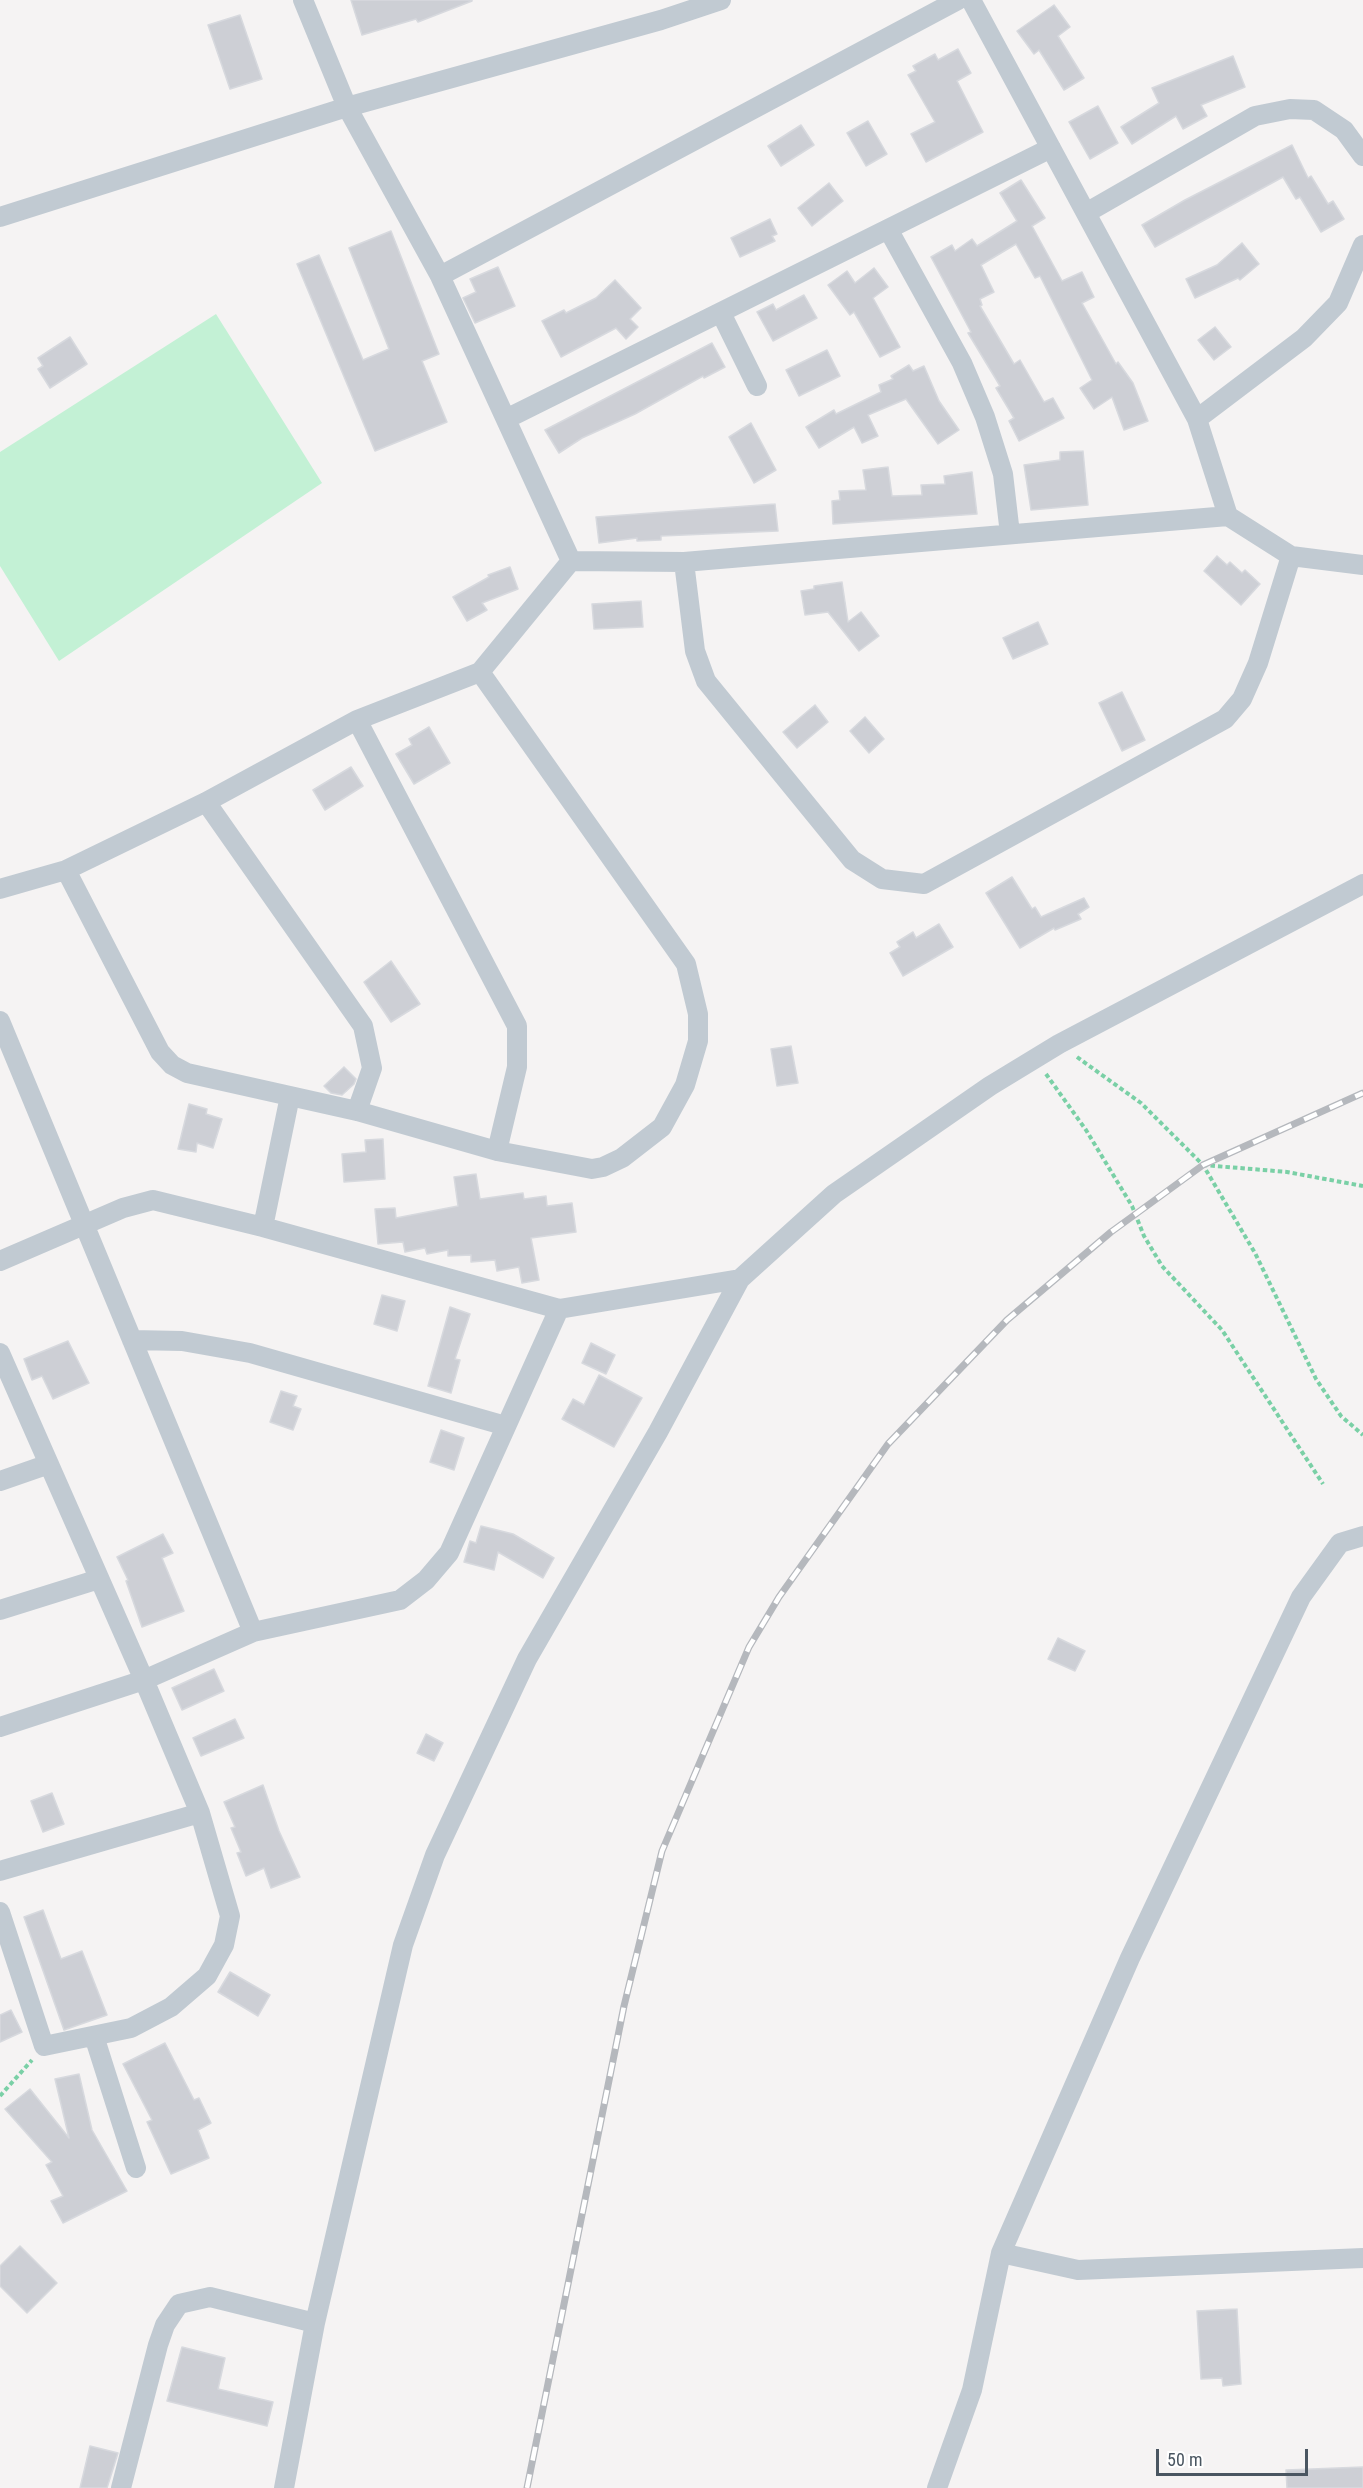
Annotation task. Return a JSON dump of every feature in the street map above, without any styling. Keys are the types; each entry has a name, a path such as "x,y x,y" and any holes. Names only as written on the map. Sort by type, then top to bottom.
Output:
{"street":[{"path":"303,0 347,106 441,276 571,561"},
{"path":"0,217 347,106 661,20 721,0"},
{"path":"441,276 958,0"},
{"path":"971,0 1197,419 1228,516"},
{"path":"1086,213 1255,116 1290,109 1314,110 1344,130 1363,156"},
{"path":"506,419 1051,148"},
{"path":"888,229 962,363 985,417 1003,474 1010,534"},
{"path":"1197,419 1304,338 1338,303 1363,245"},
{"path":"721,313 757,386"},
{"path":"571,561 684,561 1228,516 1291,556 1363,565"},
{"path":"684,561 695,651 706,681 852,860 882,879 924,884 1226,719 1242,699 1258,663 1291,556"},
{"path":"0,889 66,870 206,802 357,720 480,672 571,561"},
{"path":"66,870 160,1052 172,1065 187,1073 357,1111 497,1151 592,1169 622,1158 662,1127 685,1085 698,1041 698,1014 686,964 480,672"},
{"path":"357,720 517,1026 516,1067 497,1151"},
{"path":"206,802 363,1026 372,1068 357,1111"},
{"path":"284,2488 315,2323 403,1945 435,1855 527,1659 658,1432 740,1279 834,1194 990,1086 1059,1044 1363,884"},
{"path":"0,1021 254,1632"},
{"path":"263,1227 290,1096"},
{"path":"0,1261 123,1208 153,1200 263,1227 559,1309 740,1279"},
{"path":"0,1727 144,1680 254,1632 400,1600 426,1580 449,1553 559,1309"},
{"path":"132,1340 182,1341 250,1353 507,1426"},
{"path":"0,1912 44,2046 131,2028 171,2007 207,1976 224,1945 230,1916 200,1813 144,1680 1,1358"},
{"path":"0,1481 49,1464"},
{"path":"937,2488 972,2390 1001,2253 1130,1958 1301,1597 1326,1558 1340,1544 1363,1536"},
{"path":"0,1610 99,1579"},
{"path":"0,1871 200,1813"},
{"path":"94,2036 136,2168"},
{"path":"1001,2253 1078,2270 1363,2258"},
{"path":"121,2488 158,2345 165,2325 178,2304 210,2297 315,2323"}],"path":[{"path":"1323,1484 1222,1330 1162,1266 1144,1236 1132,1206 1086,1130 1040,1064 1059,1044 1141,1103 1203,1165 1255,1253 1316,1378 1341,1416 1363,1435"},
{"path":"1203,1165 1287,1172 1363,1186"},
{"path":"0,2096 44,2046"}],"green space":[{"path":"216,314 322,483 59,661 0,566 0,452"}],"building":[{"path":"351,0 472,1 418,22 416,19 362,35"},
{"path":"1054,5 1070,27 1058,36 1084,78 1064,90 1039,50 1034,54 1017,31"},
{"path":"240,15 262,79 230,89 208,25"},
{"path":"958,49 971,73 957,81 983,132 926,162 911,134 935,122 908,75 916,71 913,66 935,54 938,60"},
{"path":"1233,56 1245,87 1201,105 1207,116 1183,129 1176,116 1132,144 1121,127 1159,103 1152,88"},
{"path":"1098,106 1118,143 1090,159 1069,122"},
{"path":"868,121 887,154 866,166 847,133"},
{"path":"801,125 814,145 781,166 768,146"},
{"path":"1292,145 1308,178 1311,176 1328,204 1333,201 1344,219 1321,232 1300,197 1296,199 1283,177 1155,247 1142,225 1185,200"},
{"path":"1021,180 1045,218 1032,226 1062,281 1082,272 1094,297 1082,303 1116,364 1118,362 1133,383 1148,421 1124,430 1112,397 1094,409 1080,388 1092,380 1040,276 1035,278 1016,244 981,265 994,292 980,299 982,305 980,306 1014,364 1020,360 1044,402 1053,398 1064,418 1019,441 1009,421 1014,418 996,388 1000,386 968,333 971,332 931,257 952,245 955,251 972,239 977,246 1017,221 1000,193"},
{"path":"829,183 843,201 812,226 798,208"},
{"path":"770,219 777,234 772,236 775,241 740,257 731,238"},
{"path":"391,231 439,354 422,361 447,422 375,451 297,264 319,255 363,360 389,349 349,248"},
{"path":"1242,243 1259,264 1240,280 1238,278 1195,298 1186,279 1217,265"},
{"path":"498,267 515,306 475,323 463,298 476,292 470,279"},
{"path":"874,268 888,287 873,298 900,347 880,357 854,312 850,315 828,285 847,271 855,283"},
{"path":"615,280 641,308 630,319 638,327 626,339 616,328 561,357 542,321 564,310 566,313 596,298"},
{"path":"804,295 817,318 773,341 757,312 773,304 776,310"},
{"path":"1215,327 1231,347 1214,360 1198,340"},
{"path":"70,337 87,364 50,388 38,369 43,366 38,358"},
{"path":"712,343 725,367 704,378 703,376 635,414 582,438 559,453 545,430"},
{"path":"827,350 840,376 799,396 786,370"},
{"path":"909,365 913,371 924,366 939,401 959,430 938,444 906,399 868,415 878,436 862,443 854,427 819,448 806,427 834,410 836,414 881,392 879,385 893,379 891,376"},
{"path":"751,423 776,470 754,483 729,437"},
{"path":"1083,451 1088,505 1031,510 1024,465 1060,460 1060,452"},
{"path":"888,467 892,496 922,495 921,485 945,484 944,476 972,472 977,514 833,524 832,501 840,500 839,491 866,490 863,470"},
{"path":"775,504 778,531 661,536 661,540 637,541 637,538 599,543 596,517"},
{"path":"1217,556 1227,565 1230,562 1242,573 1245,570 1260,584 1241,605 1204,571"},
{"path":"510,567 518,589 482,603 487,610 467,621 453,597 489,577 488,575"},
{"path":"842,582 848,622 861,612 879,636 859,651 828,612 805,615 801,591 814,589 814,586"},
{"path":"641,601 643,627 594,629 592,604"},
{"path":"1038,622 1048,644 1013,659 1003,638"},
{"path":"1122,692 1145,740 1122,751 1099,703"},
{"path":"815,705 828,722 797,748 783,732"},
{"path":"865,717 884,739 869,753 850,731"},
{"path":"429,727 450,763 414,784 396,754 412,745 409,739"},
{"path":"351,767 363,786 325,810 313,790"},
{"path":"1012,877 1032,909 1035,907 1041,917 1084,898 1089,907 1078,914 1081,919 1055,930 1054,928 1020,948 986,893"},
{"path":"939,924 953,947 903,976 890,953 900,947 897,942 913,932 916,938"},
{"path":"391,961 420,1004 391,1022 364,982"},
{"path":"791,1046 798,1083 777,1086 771,1049"},
{"path":"344,1067 356,1079 354,1084 342,1095 331,1093 324,1086"},
{"path":"189,1104 207,1109 206,1114 222,1119 213,1148 197,1143 196,1152 178,1149"},
{"path":"383,1139 385,1179 344,1182 342,1154 366,1152 365,1140"},
{"path":"476,1174 480,1199 523,1193 524,1199 546,1196 547,1206 572,1203 576,1232 531,1238 539,1280 522,1283 519,1267 497,1271 495,1260 471,1262 471,1255 448,1256 448,1250 427,1254 425,1248 405,1252 403,1242 378,1244 375,1209 395,1208 396,1218 458,1206 454,1177"},
{"path":"382,1295 405,1301 397,1331 374,1324"},
{"path":"450,1307 470,1314 455,1359 460,1360 451,1393 428,1386"},
{"path":"68,1341 89,1383 53,1399 42,1376 32,1380 24,1359"},
{"path":"591,1343 615,1355 606,1374 582,1363"},
{"path":"599,1375 642,1398 614,1447 562,1419 573,1399 584,1405"},
{"path":"281,1391 297,1396 293,1406 301,1409 293,1430 270,1422"},
{"path":"441,1430 464,1438 454,1470 430,1462"},
{"path":"481,1526 513,1534 554,1558 543,1578 498,1552 494,1570 464,1562 470,1541 476,1543"},
{"path":"163,1534 173,1553 162,1558 184,1611 142,1627 126,1581 128,1580 117,1557"},
{"path":"1058,1638 1085,1651 1075,1671 1048,1659"},
{"path":"214,1669 224,1691 182,1710 172,1688"},
{"path":"235,1719 244,1738 201,1756 193,1738"},
{"path":"426,1734 443,1743 434,1761 417,1753"},
{"path":"263,1785 279,1831 300,1877 271,1888 264,1868 246,1876 237,1853 241,1852 231,1828 235,1827 224,1802"},
{"path":"52,1793 64,1824 43,1832 31,1801"},
{"path":"43,1910 61,1959 82,1951 107,2015 64,2030 24,1917"},
{"path":"230,1972 270,1995 258,2016 218,1992"},
{"path":"11,2010 22,2032 0,2042 0,2015"},
{"path":"165,2043 194,2100 199,2098 211,2123 198,2130 209,2158 171,2174 147,2122 152,2120 123,2064"},
{"path":"79,2074 92,2130 127,2191 63,2223 51,2201 63,2196 46,2165 52,2162 5,2109 30,2089 69,2138 55,2079"},
{"path":"20,2246 57,2283 27,2313 0,2286 0,2266"},
{"path":"1237,2309 1241,2384 1223,2386 1222,2378 1201,2379 1197,2311"},
{"path":"182,2347 225,2358 218,2389 273,2402 267,2426 167,2401"},
{"path":"90,2446 118,2453 107,2488 80,2488"},
{"path":"1363,2467 1363,2488 1287,2488 1286,2470"}],"railway":[{"path":"527,2488 624,2006 662,1851 749,1647 779,1597 888,1444 1007,1320 1111,1232 1203,1165 1363,1093"}]}
